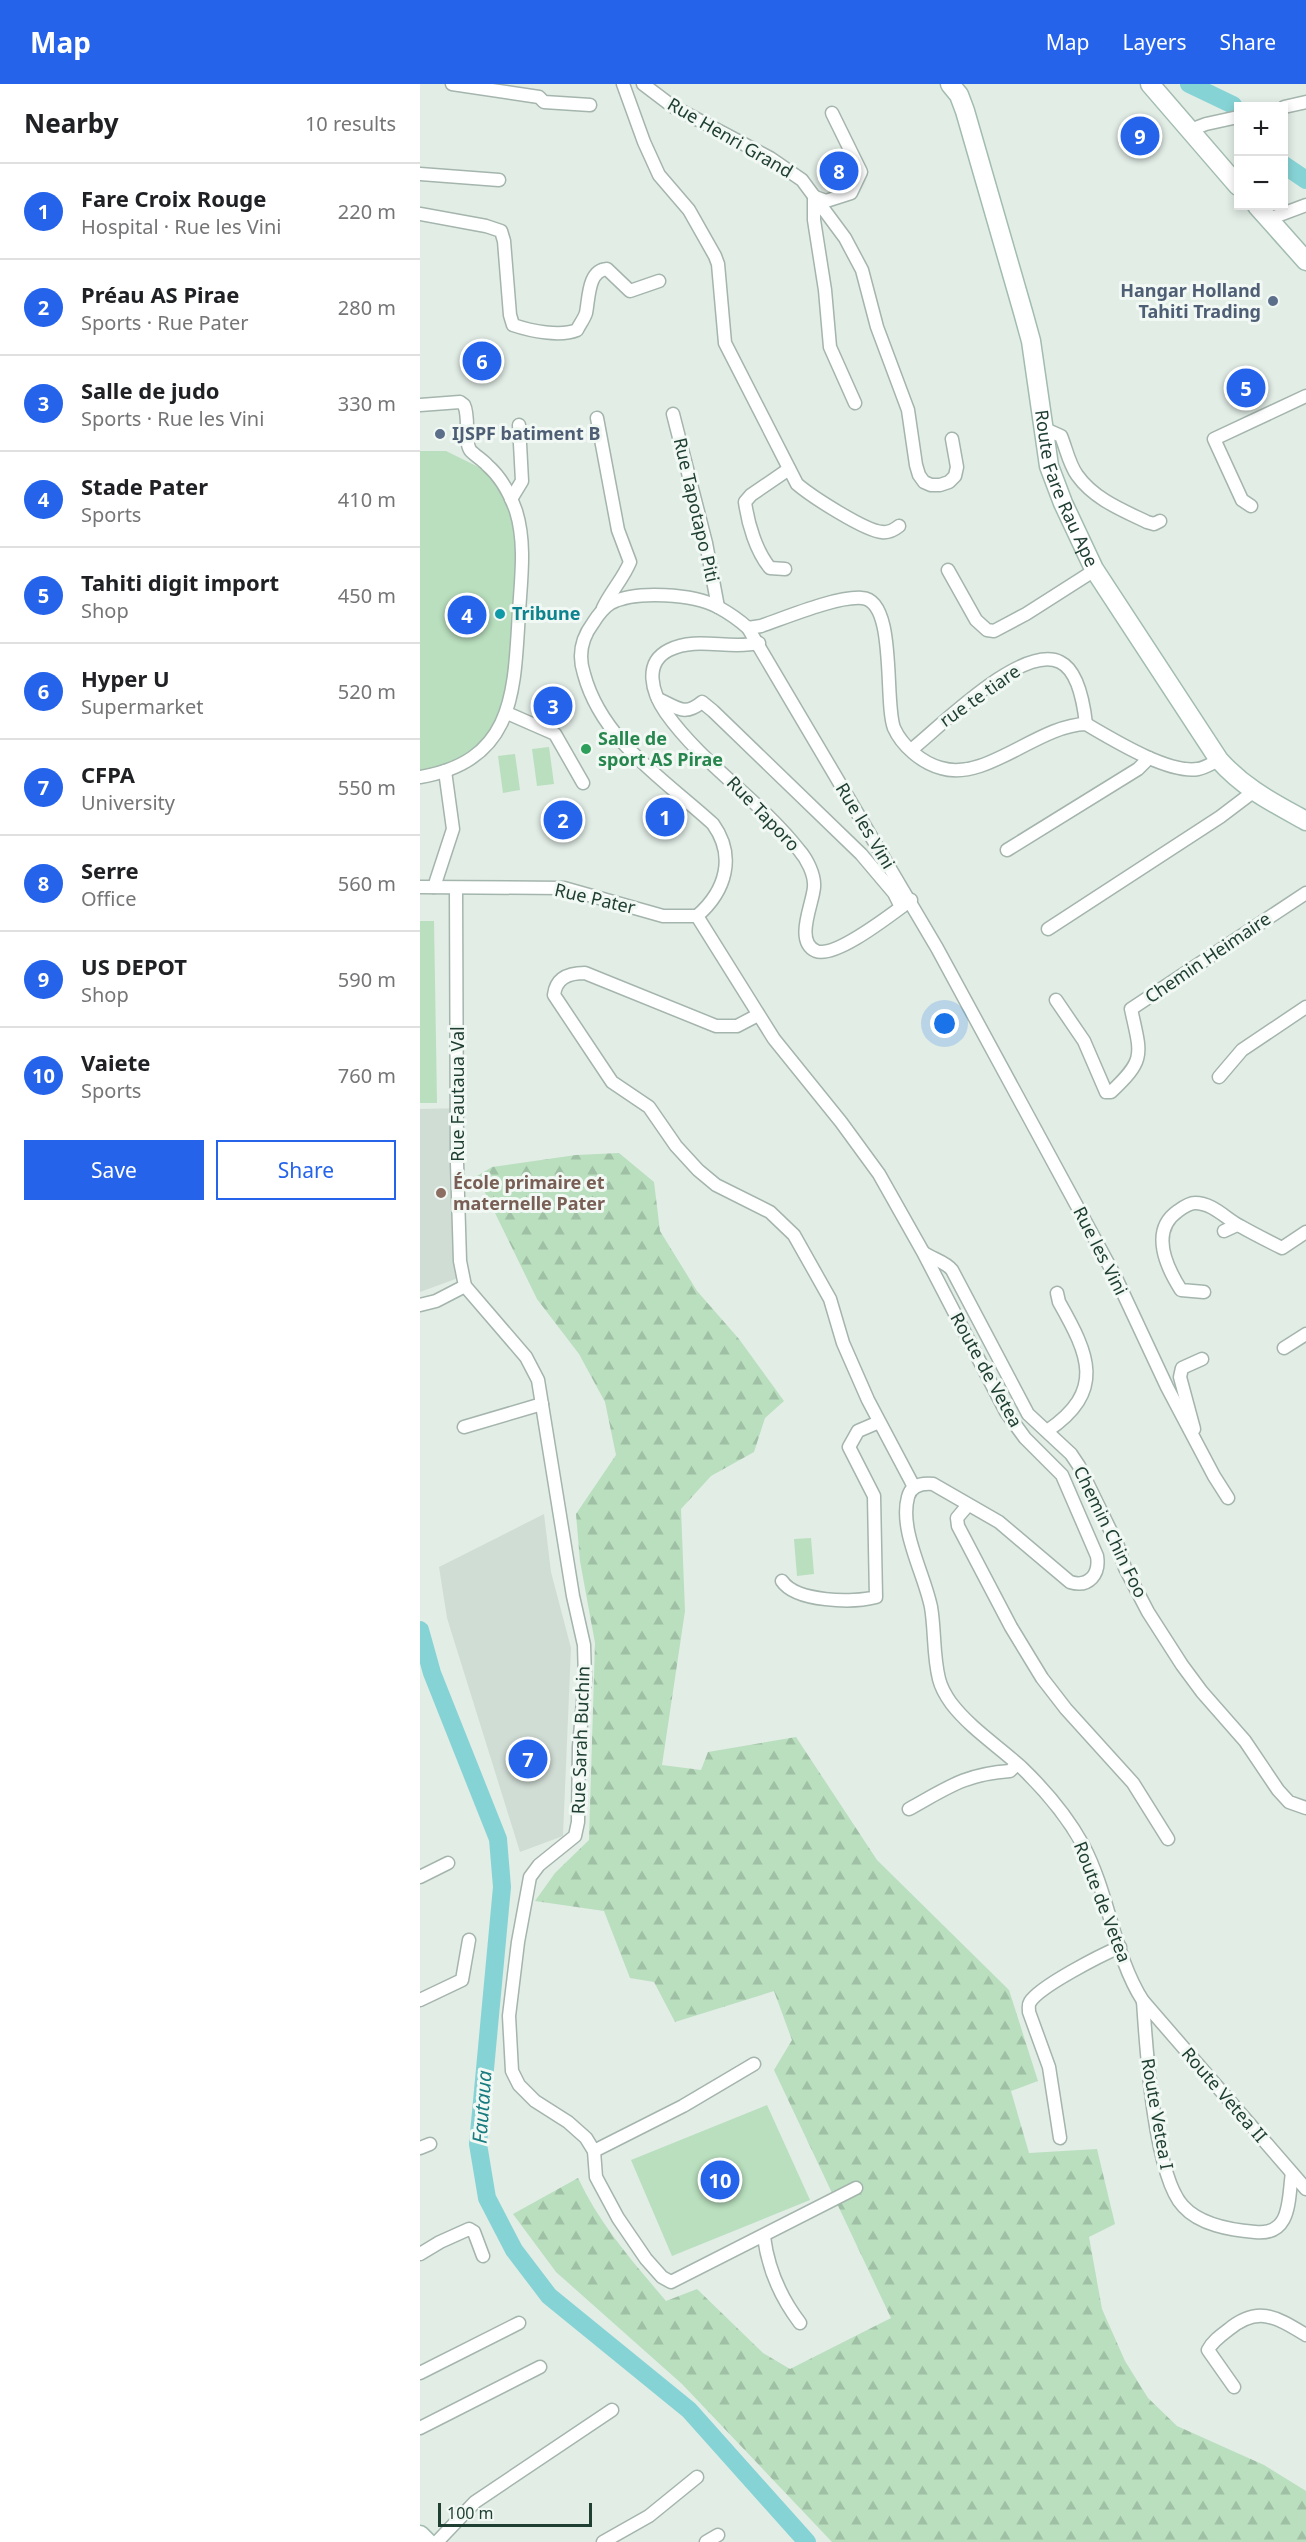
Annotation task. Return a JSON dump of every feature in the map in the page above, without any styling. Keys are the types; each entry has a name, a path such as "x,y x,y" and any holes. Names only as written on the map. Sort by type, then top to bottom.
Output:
{"main road":[{"name":"Route Fare Rau Ape","path":"950,84 959,95 966,111 1031,341 1043,428 1054,484 1095,570 1219,760 1236,779 1253,792 1306,821"},
{"path":"1150,84 1234,180"},
{"path":"1261,210 1306,261"},
{"path":"420,2535 427,2542"}],"street":[{"path":"452,84 539,97 544,102 590,105"},
{"path":"623,84 644,142 659,175 689,210 715,256 718,264 725,344 797,484 807,493 874,531 892,531 899,526"},
{"name":"Rue Henri Grand","path":"643,84 672,106 770,158 802,180 855,254 862,270 877,327 908,410 916,465 924,482 940,485 949,482 955,476 957,467 952,440"},
{"path":"1288,106 1306,102"},
{"path":"832,113 861,172 852,193 826,201 815,200 817,244 825,290 830,347 855,403"},
{"path":"1190,130 1234,118"},
{"path":"420,174 500,180"},
{"path":"1269,219 1306,205"},
{"path":"420,214 486,226 501,231 504,241 510,315 513,325 520,327 561,333 577,330 585,316 590,288 596,274 602,269 607,269 630,291 659,281"},
{"path":"1251,506 1237,493 1214,439 1306,396"},
{"path":"420,405 460,402 464,405 470,449 493,470 511,499 520,532 522,557 516,673 507,713 485,746 473,757 445,771 420,777"},
{"name":"Rue Tapotapo Piti","path":"673,414 706,543 718,607"},
{"path":"597,418 618,530 630,562 625,574 610,592 603,609 587,631 580,654 584,676 619,740 713,824 725,846 727,863 720,887 697,916"},
{"path":"511,499 522,481 519,425"},
{"path":"1043,428 1061,436 1077,475 1095,494 1147,522 1154,524 1160,521"},
{"path":"785,569 770,568 768,565 754,537 745,502 751,495 789,469"},
{"path":"948,570 976,620 987,630 994,631 1026,614 1095,570"},
{"name":"Rue les Vini","path":"603,609 625,598 664,596 692,599 718,607 748,628 759,643 1116,1278 1167,1387 1228,1498"},
{"path":"748,628 762,626 846,600 862,598 870,600 880,613 888,646 888,696 895,728 910,750 934,765 953,771 982,764 1061,728 1086,724 1149,758 1188,769 1199,769 1219,760"},
{"name":"Rue Taporo","path":"759,643 743,647 694,644 669,650 655,661 653,668 654,688 665,712 683,733 784,833 806,860 814,886 805,929 809,944 814,950 822,952 846,943 867,932 906,904"},
{"name":"rue te tiare","path":"910,750 945,718 978,694 1019,668 1042,660 1060,662 1067,667 1078,689 1086,724"},
{"path":"658,699 686,711 693,710 702,702 713,711 861,854 906,904"},
{"path":"507,713 555,734 583,783"},
{"path":"1007,850 1138,769 1149,758"},
{"path":"434,886 453,829 445,771"},
{"path":"1048,929 1220,817 1253,792"},
{"name":"Rue Pater","path":"420,886 564,888 663,916 697,916"},
{"name":"Rue Fautaua Val","path":"456,888 457,1163 460,1261 465,1286"},
{"name":"Chemin Heimaire","path":"1056,1000 1084,1041 1106,1092 1111,1092 1133,1070 1139,1057 1131,1009 1306,893"},
{"name":"Route de Vetea","path":"697,916 774,1039 862,1149 896,1202 1006,1412 1025,1438 1062,1475 1097,1556 1097,1572 1084,1583 1070,1582 999,1522 933,1484 914,1487 908,1494 905,1514 931,1608 939,1680 958,1711 1017,1764 1057,1805 1083,1846 1137,1992 1143,2001"},
{"path":"758,1015 737,1026 716,1026 585,973 566,976 559,980 554,995 612,1082 653,1112 676,1146 698,1170 716,1185 770,1212 794,1235 830,1299 843,1343 879,1422 914,1487"},
{"path":"1219,1077 1242,1050 1306,1006"},
{"path":"1204,1292 1182,1290 1164,1258 1162,1241 1166,1226 1174,1214 1195,1203 1219,1211 1237,1225 1282,1248 1306,1232"},
{"path":"1224,1231 1237,1225"},
{"name":"Chemin Chin Foo","path":"923,1252 937,1262 948,1265 952,1270 1028,1414 1071,1454 1079,1466 1118,1546 1125,1568 1148,1612 1182,1665 1202,1692 1245,1741 1278,1790 1289,1802 1306,1808"},
{"path":"420,1305 465,1286"},
{"name":"Rue Sarah Buchin","path":"465,1286 526,1357 538,1380 573,1596 584,1645 585,1679 579,1747 578,1822 575,1836 539,1865 530,1876 511,1994 509,2016 512,2071 519,2085 535,2101 577,2129 594,2151 597,2177 618,2218 646,2259 662,2277 671,2282 767,2235"},
{"path":"1047,1431 1059,1423 1083,1397 1086,1384 1082,1351 1057,1293"},
{"path":"1284,1348 1306,1334"},
{"path":"1196,1441 1179,1377 1182,1368 1202,1359"},
{"path":"464,1427 542,1404"},
{"path":"782,1581 786,1587 803,1596 861,1600 876,1597 874,1496 849,1447 858,1431 879,1422"},
{"path":"968,1505 957,1518 958,1526 1011,1627 1042,1678 1065,1709 1133,1783 1168,1839"},
{"path":"909,1809 961,1780 979,1774 1010,1771 1017,1764"},
{"path":"420,1877 448,1863"},
{"path":"420,2000 462,1980 469,1940"},
{"path":"1060,2138 1049,2067 1029,2012 1030,2001 1052,1983 1120,1947"},
{"name":"Route Vetea I","path":"1143,2001 1146,2057 1154,2112 1169,2178 1176,2197 1183,2207 1204,2222 1253,2232 1274,2231 1279,2228 1286,2214 1292,2173"},
{"name":"Route Vetea II","path":"1143,2001 1306,2189"},
{"path":"594,2151 683,2106 754,2064"},
{"path":"800,2323 775,2281 767,2256 767,2235 856,2188"},
{"path":"420,2254 469,2229 474,2232 483,2256"},
{"path":"1234,2387 1209,2356 1208,2350 1211,2343 1232,2326 1256,2315 1274,2318 1306,2335"},
{"path":"420,2373 519,2323"},
{"path":"420,2428 540,2367"},
{"path":"437,2542 475,2502 612,2410"},
{"path":"603,2542 649,2516 697,2476"},
{"path":"706,2542 718,2535"}],"shaded area":[{"name":"École primaire et maternelle Pater","path":"461,1108 461,1277 420,1292 420,1109"},
{"path":"544,1514 551,1572 571,1648 563,1836 520,1852 447,1618 439,1567"}],"green space":[{"path":"420,451 446,451 497,476 512,505 518,534 511,696 497,729 459,764 420,772"},
{"path":"549,747 554,784 537,786 532,749"},
{"path":"515,754 520,790 503,793 498,756"},
{"path":"420,921 434,921 437,1103 420,1103"},
{"path":"619,1153 654,1182 660,1231 697,1291 739,1339 784,1401 765,1418 754,1452 711,1476 681,1509 685,1611 662,1765 701,1770 708,1752 796,1737 877,1860 1009,1990 1038,2081 1011,2091 1029,2153 1097,2149 1115,2224 1089,2237 1102,2309 1125,2361 1148,2398 1177,2426 1264,2465 1306,2491 1306,2542 832,2542 682,2384 556,2272 513,2214 578,2178 596,2212 629,2257 666,2301 697,2289 763,2353 790,2369 891,2318 774,2070 792,2040 774,1991 675,2022 654,1982 630,1978 604,1911 535,1901 555,1873 589,1840 595,1643 580,1561 576,1514 616,1455 605,1402 579,1354 537,1299 477,1176 492,1167 576,1155"},
{"path":"811,1538 814,1574 797,1576 794,1539"},
{"path":"767,2105 810,2200 672,2256 631,2160"}],"waterway":[{"path":"1189,84 1234,107"},
{"path":"1288,168 1306,180"},
{"name":"Fautaua","path":"420,1630 432,1673 498,1839 502,1887 478,2144 487,2198 514,2250 549,2296 689,2410 807,2542"}],"place":[{"name":"US DEPOT","path":"1140,136"},
{"name":"Serre","path":"839,171"},
{"name":"Hangar Holland Tahiti Trading","path":"1273,301"},
{"name":"Hyper U","path":"482,361"},
{"name":"Tahiti digit import","path":"1246,388"},
{"name":"IJSPF batiment B","path":"440,434"},
{"name":"Tribune","path":"500,614"},
{"name":"Stade Pater","path":"467,615"},
{"name":"Salle de judo","path":"553,706"},
{"name":"Salle de sport AS Pirae","path":"586,749"},
{"name":"Fare Croix Rouge","path":"665,817"},
{"name":"Préau AS Pirae","path":"563,820"},
{"name":"École primaire et maternelle Pater","path":"441,1193"},
{"name":"CFPA","path":"528,1759"},
{"name":"Vaiete","path":"720,2180"}]}
